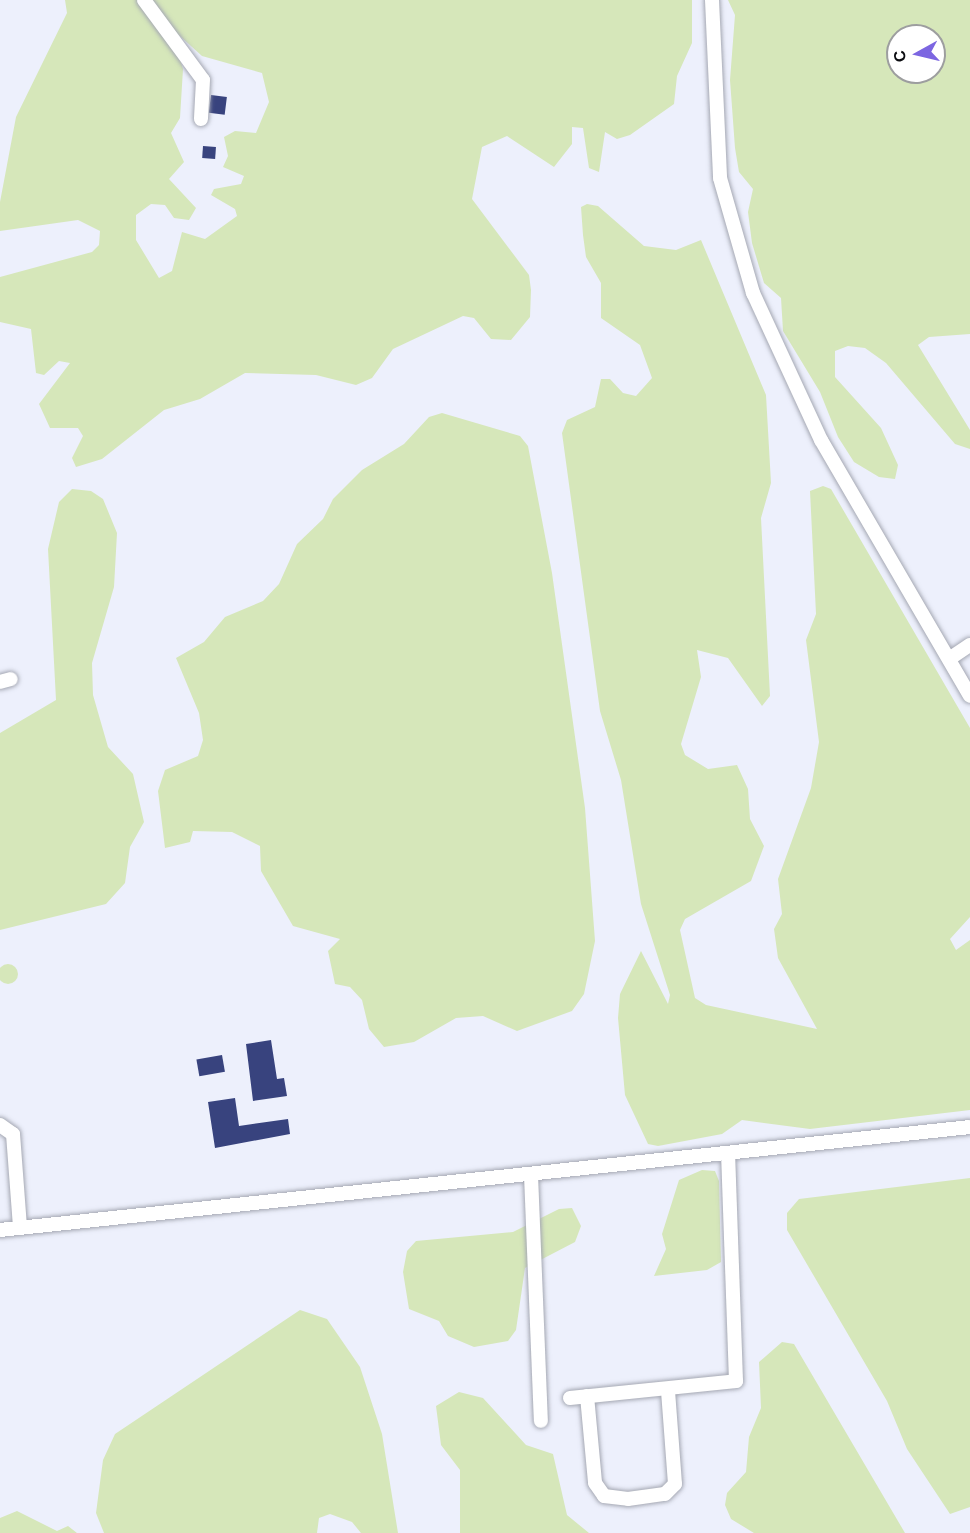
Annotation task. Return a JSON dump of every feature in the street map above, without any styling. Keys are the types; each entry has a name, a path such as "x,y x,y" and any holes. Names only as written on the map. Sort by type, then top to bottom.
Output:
{"street":[{"path":"144,0 203,80 201,118"},
{"path":"712,0 720,178 753,293 821,440 970,696"},
{"path":"948,659 970,645"},
{"path":"0,1125 13,1134 20,1228"},
{"path":"0,1230 970,1127"},
{"path":"570,1398 731,1383 739,1377 728,1154"},
{"path":"531,1175 541,1421"},
{"path":"587,1396 595,1483 604,1497 628,1499 665,1494 675,1484 668,1389"}],"green space":[{"path":"65,0 692,0 692,43 677,76 674,104 630,135 617,139 605,132 599,172 589,168 583,128 572,127 572,144 554,167 507,136 482,147 472,199 529,275 530,317 511,340 491,339 474,318 463,316 393,349 372,378 356,385 316,375 245,373 200,399 164,410 102,459 76,467 72,458 83,436 78,428 50,428 39,404 70,363 59,361 44,375 36,373 31,329 0,322 0,277 92,252 99,245 100,231 78,220 0,231 0,202 16,117 67,13","holes":["170,27 202,56 262,73 269,102 256,133 235,131 224,137 228,156 223,167 244,176 241,184 214,189 211,195 235,209 237,216 205,239 182,232 172,271 159,278 136,240 136,215 151,204 165,205 174,218 189,220 196,208 169,179 184,162 171,133 180,118 183,69"]},
{"path":"728,0 970,0 970,334 929,337 918,345 970,430 970,449 955,444 886,363 865,348 848,346 835,351 835,377 881,428 898,465 895,479 879,477 854,462 838,437 820,392 783,331 781,298 764,283 752,243 748,212 753,189 739,172 730,80 735,15"},
{"path":"587,204 598,206 644,246 676,250 701,240 766,395 771,483 761,518 770,696 762,706 728,658 697,650 701,677 681,744 685,755 708,769 737,765 748,789 750,819 764,846 751,881 685,919 680,930 695,998 706,1005 817,1029 778,958 774,929 782,914 778,879 811,788 819,742 806,640 816,614 810,491 823,486 831,489 970,728 970,917 950,939 956,950 970,940 970,1110 810,1129 742,1120 722,1134 658,1146 648,1144 625,1095 618,1018 620,994 641,951 668,1004 670,995 641,904 621,780 600,711 562,433 567,420 595,407 601,379 610,379 623,393 636,396 652,378 640,345 601,318 601,283 586,257 583,235 581,207"},
{"path":"442,413 520,436 528,446 552,573 585,808 595,941 584,994 572,1011 517,1031 483,1016 456,1018 414,1042 384,1047 369,1029 362,1000 350,987 335,984 328,951 340,939 293,926 261,871 260,846 232,832 193,831 190,842 165,848 158,791 165,770 198,756 203,740 199,713 176,658 204,642 225,617 263,601 279,584 297,544 323,519 333,499 362,470 404,444 429,417"},
{"path":"72,489 91,491 103,499 117,533 114,587 92,663 93,695 108,747 133,774 144,822 130,847 125,883 106,904 0,930 0,733 56,700 48,549 59,502"},
{"path":"8,964 15,967 18,974 15,981 8,984 1,981 -2,974 1,967"},
{"path":"702,1170 715,1171 719,1181 721,1262 707,1270 654,1276 666,1249 662,1234 679,1180"},
{"path":"970,1178 970,1507 950,1514 907,1449 887,1401 787,1230 787,1213 799,1199"},
{"path":"572,1208 581,1226 575,1242 525,1268 516,1330 508,1341 474,1347 448,1336 439,1321 409,1309 403,1272 407,1251 416,1241 513,1232 559,1209"},
{"path":"300,1310 327,1319 360,1367 382,1434 398,1533 361,1533 352,1522 330,1514 319,1518 317,1533 104,1533 96,1513 103,1460 115,1434"},
{"path":"782,1342 794,1344 905,1533 754,1533 731,1519 725,1505 727,1493 746,1472 749,1437 761,1408 759,1362"},
{"path":"459,1392 483,1398 526,1445 553,1454 567,1515 589,1533 460,1533 460,1470 441,1445 436,1406"},
{"path":"17,1511 57,1531 68,1526 77,1533 0,1533 0,1518"}],"building":[{"path":"211,95 227,97 225,115 209,113"},
{"path":"203,146 216,147 215,159 202,158"},
{"path":"271,1040 277,1079 284,1078 287,1096 253,1101 246,1044"},
{"path":"222,1055 225,1072 199,1076 196,1060"},
{"path":"235,1098 239,1126 288,1119 290,1134 215,1148 208,1102"}]}
